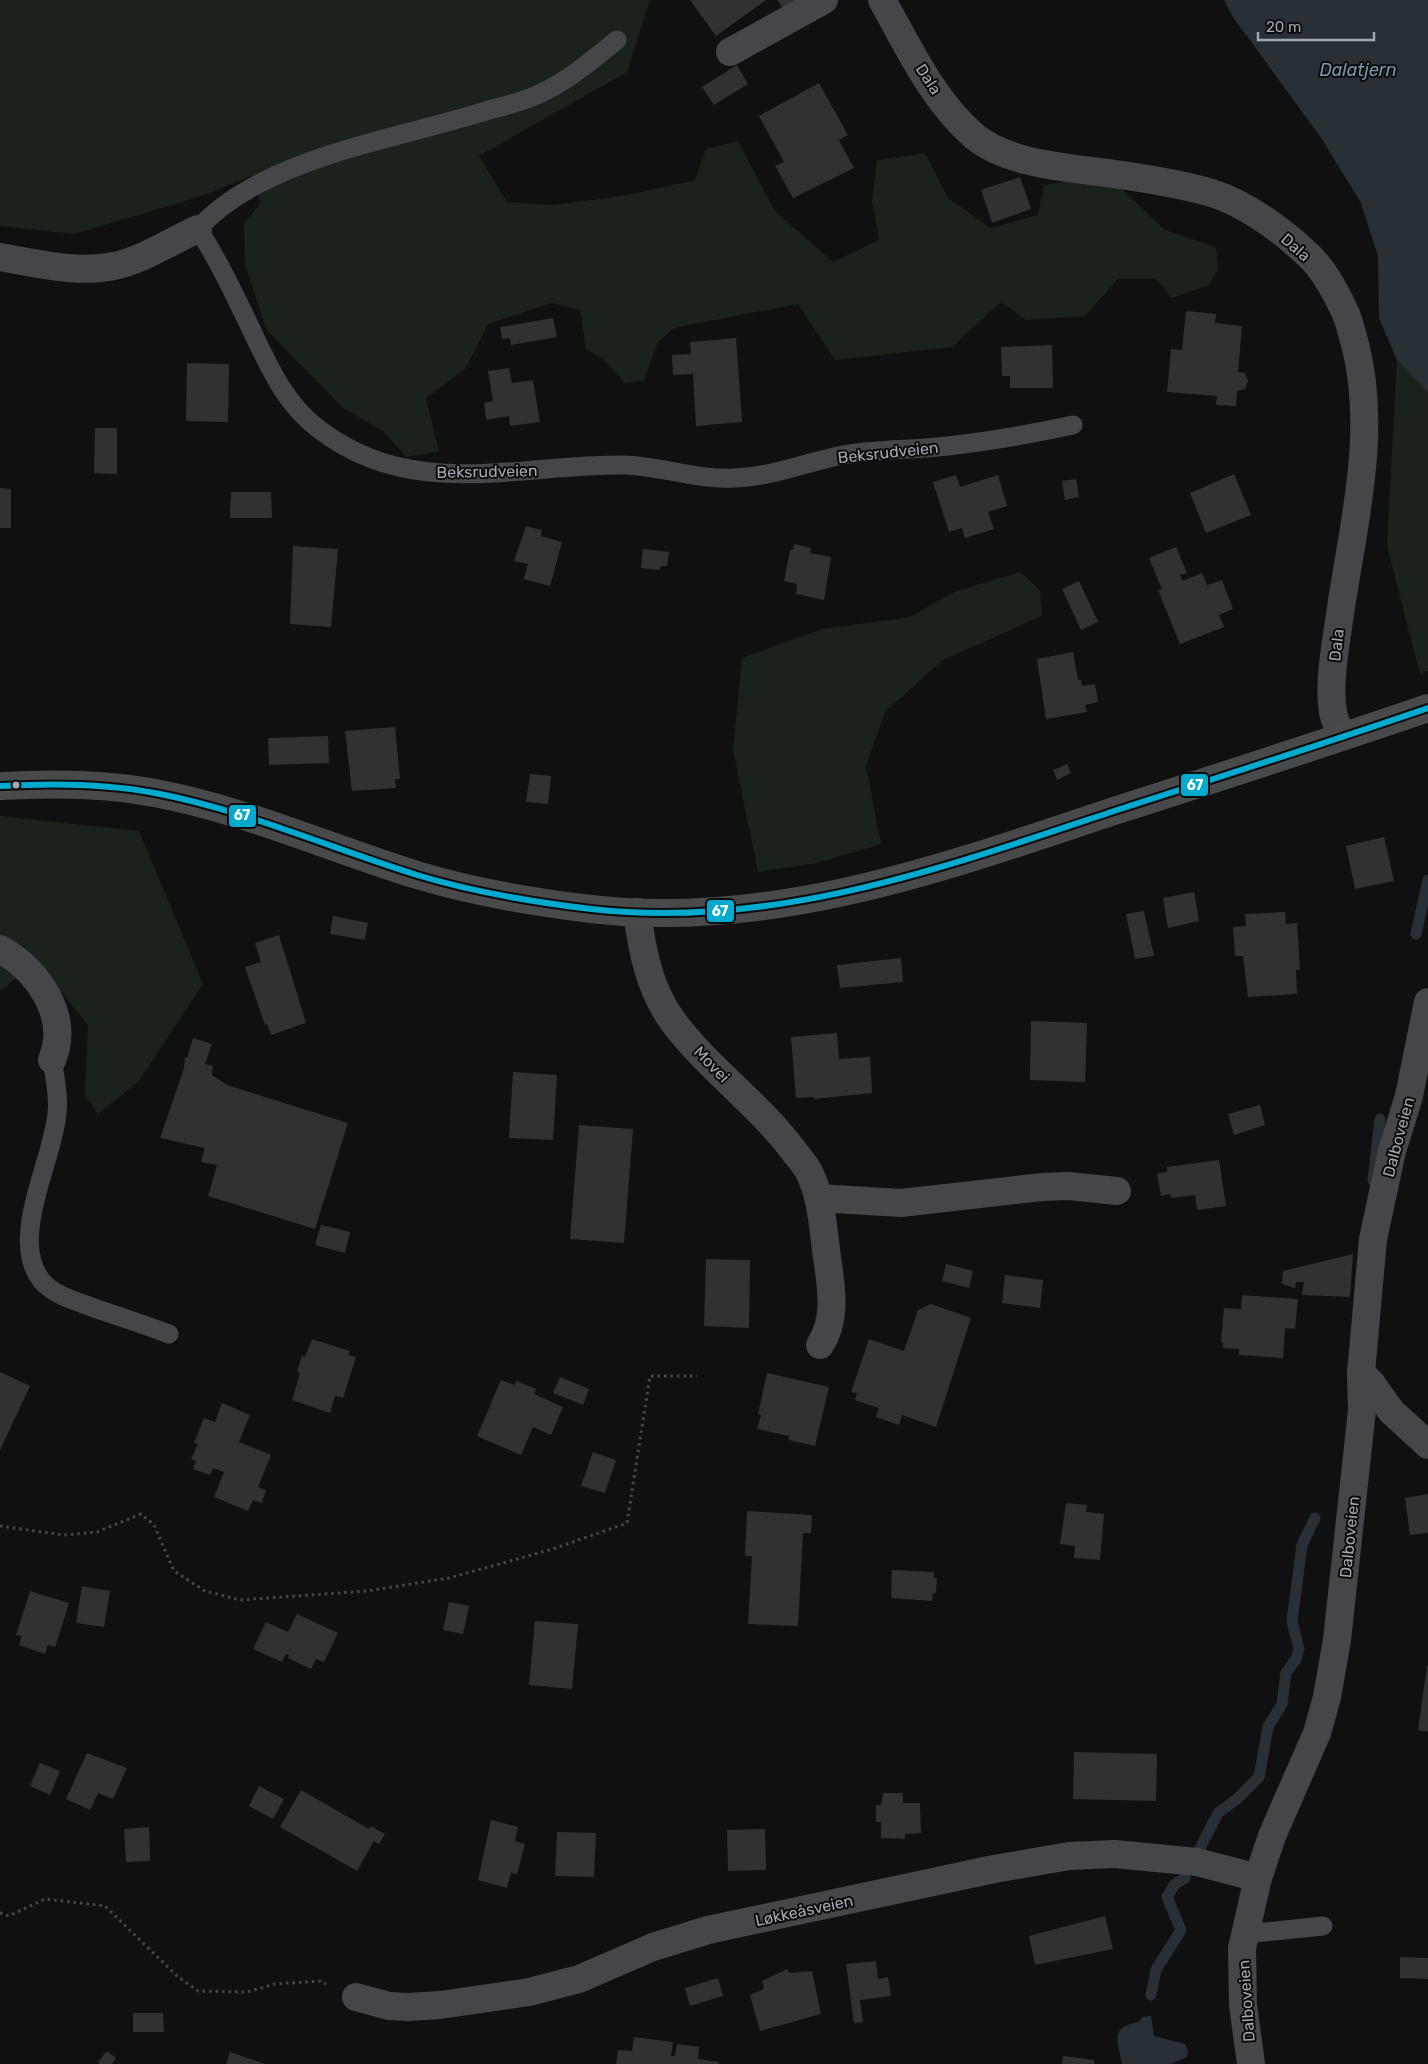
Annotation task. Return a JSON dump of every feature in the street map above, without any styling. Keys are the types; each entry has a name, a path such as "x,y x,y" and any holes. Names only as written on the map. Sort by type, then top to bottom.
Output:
{"main road":[{"path":"0,786 78,784 154,792 247,817 420,876 482,892 592,909 637,912 759,908 873,886 942,868 1428,708"}],"street":[{"path":"730,52 824,0"},
{"name":"Dala","path":"882,0 925,74 952,114 975,137 1004,152 1036,162 1062,168 1148,178 1214,194 1238,204 1267,222 1309,255 1329,283 1347,317 1363,381 1364,408 1361,485 1334,658 1333,712 1342,736"},
{"path":"0,257 53,266 88,269 115,266 146,254 198,229"},
{"name":"Movei","path":"637,912 649,976 671,1019 703,1057 774,1124 809,1172 818,1198 829,1270 832,1317 829,1331 820,1345"},
{"path":"0,949 20,964 44,990 53,1007 58,1027 58,1045 52,1060"},
{"name":"Dalboveien","path":"1251,2064 1241,1975 1245,1934 1258,1878 1272,1836 1316,1733 1327,1697 1337,1640 1347,1560 1362,1410 1361,1373 1373,1239 1392,1151 1409,1096 1428,1002"},
{"path":"818,1198 901,1203 1042,1187 1069,1186 1117,1191"},
{"path":"1361,1373 1372,1384 1392,1412 1428,1445"},
{"name":"Løkkeåsveien","path":"356,1996 388,2006 408,2007 440,2005 529,1992 579,1979 653,1948 708,1930 994,1869 1069,1856 1115,1854 1197,1862 1258,1878"}],"lane":[{"path":"198,229 221,206 250,188 327,155 478,114 538,95 587,64 617,40"},
{"name":"Beksrudveien","path":"198,229 215,256 277,381 294,408 320,431 343,445 388,466 408,470 478,475 623,465 653,468 706,478 736,478 844,455 948,446 1073,425"},
{"path":"52,1060 58,1112 53,1138 28,1218 26,1245 32,1271 50,1290 169,1334"},
{"path":"1245,1934 1323,1926"}],"path":[{"path":"0,1526 64,1536 97,1532 141,1514 154,1525 174,1571 205,1591 240,1600 367,1591 449,1578 553,1549 627,1523 650,1376 697,1376"},
{"path":"0,1913 9,1916 45,1899 105,1906 177,1976 198,1991 247,1992 275,1984 320,1981 356,1996"}],"shaded area":[{"path":"0,0 650,0 627,72 479,156 507,202 553,205 623,196 695,180 706,149 738,141 775,211 833,262 879,240 872,201 877,160 925,153 948,198 991,228 1038,215 1044,185 1083,179 1123,190 1165,230 1216,247 1218,270 1209,285 1172,298 1156,279 1118,279 1085,316 1026,320 1001,302 952,347 835,360 798,304 674,328 658,342 644,380 625,383 603,359 586,349 580,310 552,303 488,324 465,369 426,398 439,451 406,457 384,432 342,407 266,329 245,264 244,223 261,203 252,176 199,197 74,234 0,226"},
{"path":"1397,360 1428,393 1428,671 1420,674 1387,546"},
{"path":"1020,572 1040,590 1042,616 943,660 885,712 866,766 881,844 817,863 758,872 733,750 742,658 822,629 910,617 954,592"},
{"path":"0,816 139,831 203,984 139,1081 98,1114 85,1095 88,1025 37,962 0,991"}],"water":[{"name":"Dalatjern","path":"1224,0 1428,0 1428,393 1397,360 1379,318 1378,256 1361,203 1322,139 1233,17"},
{"path":"1151,2016 1154,2036 1185,2044 1188,2051 1187,2057 1171,2064 1122,2064 1118,2042 1119,2031 1129,2024 1139,2022 1142,2017"}],"building":[{"path":"690,0 766,0 716,36"},
{"path":"777,0 801,0 785,11"},
{"path":"737,65 748,84 714,105 702,87"},
{"path":"819,83 848,135 839,140 854,168 793,198 775,166 784,162 759,116"},
{"path":"1020,177 1031,209 992,223 981,190"},
{"path":"1186,311 1216,314 1215,323 1242,326 1238,372 1245,373 1248,381 1245,389 1237,391 1236,406 1216,405 1217,396 1167,392 1171,349 1182,350"},
{"path":"553,318 557,337 511,345 510,338 502,339 500,327"},
{"path":"736,338 742,422 696,426 693,374 673,375 672,355 691,354 690,342"},
{"path":"1052,345 1053,388 1010,388 1010,376 1002,376 1001,347"},
{"path":"187,363 229,364 228,422 186,421"},
{"path":"509,368 512,383 533,380 540,422 510,426 509,416 486,420 484,403 493,401 488,371"},
{"path":"95,428 117,428 117,474 94,473"},
{"path":"1234,474 1251,515 1206,533 1190,493"},
{"path":"956,475 960,487 998,475 1007,506 988,512 994,529 965,538 962,528 949,532 933,482"},
{"path":"1076,479 1079,497 1065,500 1062,481"},
{"path":"0,488 11,489 11,528 0,528"},
{"path":"231,492 271,492 272,518 230,518"},
{"path":"526,526 542,530 541,536 562,542 550,586 524,579 528,564 514,561"},
{"path":"794,544 811,548 810,553 831,557 824,600 796,594 797,584 784,581 790,550 793,550"},
{"path":"293,546 338,549 331,627 290,624"},
{"path":"1176,547 1187,573 1180,575 1182,581 1202,573 1207,585 1222,580 1233,609 1219,615 1224,627 1180,644 1158,590 1162,589 1149,558"},
{"path":"643,549 669,552 667,566 661,566 660,570 641,568"},
{"path":"1079,581 1098,622 1081,630 1062,589"},
{"path":"1073,652 1078,680 1081,680 1082,686 1095,684 1098,702 1085,705 1087,712 1046,719 1037,659"},
{"path":"395,727 400,779 395,779 396,788 352,791 345,731"},
{"path":"328,736 329,763 269,765 268,738"},
{"path":"1067,764 1071,773 1057,780 1053,770"},
{"path":"530,774 551,776 548,804 526,802"},
{"path":"1384,837 1394,881 1355,889 1346,846"},
{"path":"1194,892 1199,921 1168,928 1163,898"},
{"path":"1144,911 1154,956 1135,959 1126,914"},
{"path":"1285,912 1286,924 1297,923 1300,970 1296,970 1297,994 1248,997 1243,956 1235,956 1233,927 1246,926 1245,914"},
{"path":"333,916 368,923 365,940 330,934"},
{"path":"279,935 306,1023 271,1035 267,1024 265,1025 245,967 261,962 255,943"},
{"path":"901,958 903,982 840,988 837,965"},
{"path":"1031,1021 1087,1023 1085,1082 1030,1080"},
{"path":"837,1033 839,1059 870,1057 872,1093 814,1099 814,1097 796,1098 791,1037"},
{"path":"193,1038 212,1044 205,1064 213,1066 212,1075 227,1085 348,1123 315,1229 208,1196 217,1165 201,1162 205,1148 160,1138 184,1068 185,1057 187,1058"},
{"path":"513,1072 557,1075 553,1140 509,1138"},
{"path":"1260,1105 1265,1125 1234,1135 1228,1114"},
{"path":"579,1125 633,1129 624,1243 570,1239"},
{"path":"1219,1160 1226,1206 1197,1210 1195,1195 1171,1198 1171,1194 1161,1196 1157,1173 1167,1172 1167,1167"},
{"path":"321,1225 350,1232 345,1253 315,1245"},
{"path":"1353,1254 1350,1297 1302,1295 1304,1282 1296,1282 1295,1288 1282,1284 1283,1271"},
{"path":"706,1259 750,1260 749,1328 704,1326"},
{"path":"946,1264 973,1271 969,1288 942,1281"},
{"path":"1005,1275 1043,1280 1040,1308 1002,1303"},
{"path":"1242,1295 1298,1299 1295,1329 1285,1328 1283,1358 1239,1355 1239,1349 1223,1348 1223,1342 1221,1342 1224,1308 1241,1309"},
{"path":"931,1304 971,1318 936,1427 902,1415 899,1425 876,1417 879,1408 855,1400 857,1393 851,1392 869,1339 904,1351 918,1310"},
{"path":"312,1339 350,1351 348,1355 356,1357 343,1398 335,1396 330,1413 292,1400 300,1373 297,1372 302,1356 305,1357"},
{"path":"0,1372 30,1386 0,1450"},
{"path":"767,1373 829,1387 815,1446 789,1440 789,1436 757,1429 761,1415 758,1414"},
{"path":"560,1377 589,1389 583,1405 553,1393"},
{"path":"501,1380 515,1385 516,1381 536,1389 534,1394 563,1407 551,1435 533,1427 521,1455 477,1436"},
{"path":"222,1403 250,1415 239,1442 271,1455 258,1487 266,1490 262,1503 253,1500 248,1511 214,1497 224,1472 213,1468 210,1475 193,1469 196,1461 191,1459 198,1444 194,1443 204,1418 215,1422"},
{"path":"593,1452 616,1460 605,1493 581,1486"},
{"path":"1428,1494 1428,1533 1410,1535 1405,1498"},
{"path":"1066,1503 1087,1505 1086,1512 1104,1514 1100,1560 1074,1558 1075,1546 1060,1544"},
{"path":"747,1511 812,1515 811,1533 803,1533 798,1626 748,1624 752,1556 745,1556"},
{"path":"892,1570 934,1572 934,1578 937,1578 936,1593 933,1593 932,1601 891,1598"},
{"path":"82,1586 110,1591 104,1627 76,1623"},
{"path":"30,1591 69,1603 55,1647 48,1645 45,1654 19,1645 22,1636 16,1635"},
{"path":"449,1602 469,1606 463,1634 443,1630"},
{"path":"297,1614 338,1633 324,1662 316,1659 311,1669 288,1658 289,1655 286,1654 282,1662 253,1649 266,1622 288,1632"},
{"path":"535,1621 578,1624 572,1689 529,1685"},
{"path":"1428,1666 1428,1732 1418,1730"},
{"path":"1074,1752 1157,1754 1156,1801 1073,1799"},
{"path":"87,1753 127,1768 113,1799 98,1793 90,1810 66,1799"},
{"path":"40,1763 60,1771 50,1795 30,1786"},
{"path":"259,1786 284,1799 273,1819 249,1806"},
{"path":"301,1790 369,1829 371,1826 385,1834 379,1844 374,1841 357,1871 280,1827"},
{"path":"883,1793 903,1793 903,1803 920,1803 921,1833 905,1834 905,1839 881,1838 881,1822 876,1822 876,1805 881,1805"},
{"path":"491,1820 518,1827 515,1841 525,1844 517,1874 511,1873 507,1888 478,1880"},
{"path":"149,1827 150,1861 126,1862 124,1829"},
{"path":"765,1829 766,1870 728,1871 727,1830"},
{"path":"557,1832 596,1833 594,1877 555,1876"},
{"path":"1105,1916 1113,1949 1035,1965 1029,1936"},
{"path":"1400,1957 1428,1958 1428,1979 1400,1978"},
{"path":"876,1961 878,1979 888,1977 891,1996 860,2000 863,2022 854,2023 846,1964"},
{"path":"787,1969 789,1973 812,1971 821,2014 760,2031 750,1995 764,1989 762,1981"},
{"path":"718,1978 723,1996 690,2006 685,1988"},
{"path":"133,2013 163,2013 164,2032 133,2032"},
{"path":"634,2037 673,2042 671,2056 675,2056 677,2044 699,2047 698,2059 719,2062 718,2064 616,2064 618,2050 632,2051"},
{"path":"107,2051 116,2058 112,2064 100,2064 98,2062"},
{"path":"230,2052 265,2064 226,2064"},
{"path":"1063,2056 1094,2060 1094,2064 1062,2064"}],"waterway":[{"path":"1416,934 1428,880"},
{"path":"1373,1180 1380,1119"},
{"path":"1199,1850 1218,1813 1237,1799 1259,1777 1268,1727 1282,1704 1286,1673 1296,1659 1299,1649 1292,1621 1302,1545 1315,1518"},
{"path":"1151,1995 1156,1970 1181,1930 1167,1897 1175,1884 1185,1878"}],"transit line":[{"name":"67","path":"0,786 39,784 117,787 189,800 255,819 417,875 525,900 591,909 658,913 725,911 790,902 856,889 920,873 984,854 1428,708"}]}
